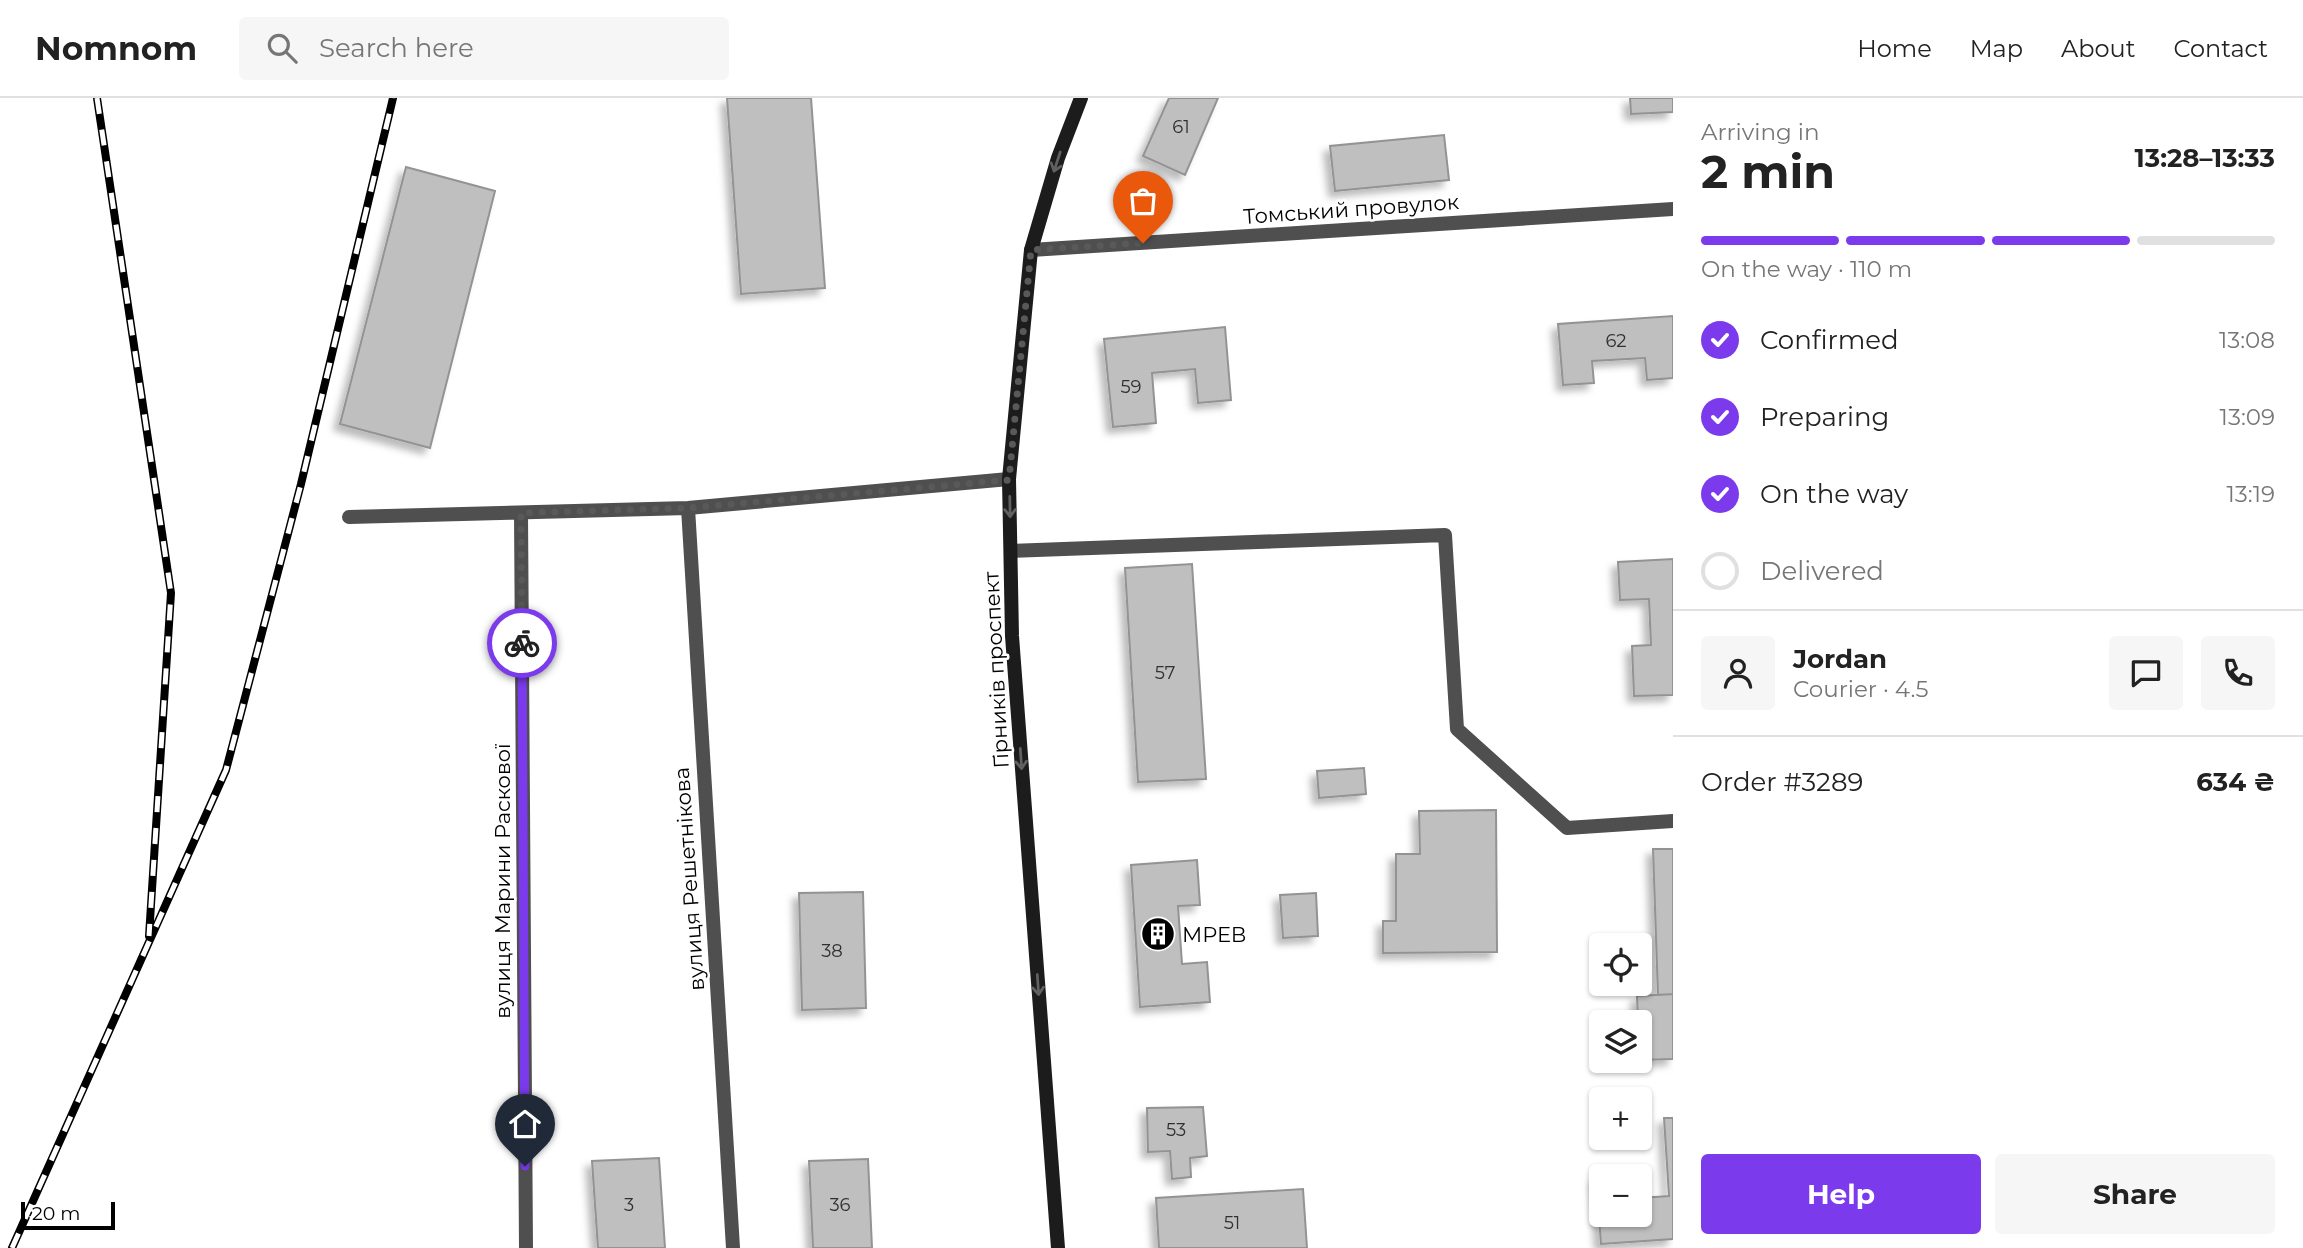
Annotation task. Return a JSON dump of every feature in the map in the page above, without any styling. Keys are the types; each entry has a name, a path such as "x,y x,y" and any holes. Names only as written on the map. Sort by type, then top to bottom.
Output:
{"main road":[{"name":"Гірників проспект","path":"1058,1248 1012,636 1009,480 1031,250 1058,158 1082,98"}],"street":[{"name":"Томський провулок","path":"1031,250 1673,209"},
{"path":"349,517 688,508 1009,480"},
{"name":"вулиця Решетнікова","path":"688,508 733,1248"},
{"name":"вулиця Марини Раскової","path":"521,513 526,1248"},
{"path":"1011,551 1445,535 1457,729 1567,828 1673,821"}],"building":[{"path":"727,98 811,98 825,288 741,294"},
{"path":"1169,98 1218,98 1185,175 1143,156"},
{"path":"1630,98 1673,98 1673,112 1631,114"},
{"path":"1444,135 1449,180 1335,191 1330,146"},
{"path":"406,167 495,191 430,448 340,424"},
{"path":"1673,316 1673,378 1647,380 1645,358 1592,361 1594,383 1563,385 1558,324"},
{"path":"1225,327 1231,400 1198,403 1195,369 1152,373 1156,423 1113,427 1104,339"},
{"path":"1673,559 1673,695 1634,696 1632,646 1651,645 1649,599 1620,600 1618,562"},
{"path":"1192,564 1206,779 1138,782 1125,568"},
{"path":"1364,768 1366,794 1319,798 1317,771"},
{"path":"1496,810 1497,952 1383,953 1383,921 1396,921 1396,854 1420,854 1419,811"},
{"path":"1653,849 1673,849 1673,994 1658,995"},
{"name":"МРЕВ","path":"1197,860 1200,905 1178,906 1182,964 1207,962 1210,1002 1140,1007 1131,865"},
{"path":"863,892 866,1008 802,1010 799,893"},
{"path":"1316,893 1318,936 1283,938 1280,895"},
{"path":"1673,994 1673,1059 1652,1060 1652,1010 1638,1010 1637,996"},
{"path":"1203,1107 1207,1156 1190,1158 1191,1177 1172,1179 1170,1151 1148,1152 1147,1108"},
{"path":"1664,1118 1673,1118 1673,1239 1601,1244 1600,1227 1652,1227 1652,1197 1669,1196"},
{"path":"659,1158 665,1248 598,1248 592,1161"},
{"path":"868,1159 872,1248 813,1248 809,1161"},
{"path":"1303,1189 1307,1248 1159,1248 1156,1198"}],"railway":[{"path":"97,98 171,593 149,936"},
{"path":"12,1248 226,770 301,484 393,98"}],"way so far":[{"path":"522,643 521,513 688,508 1009,480 1031,250 1143,243"}],"place":[{"name":"МРЕВ","path":"1158,934"}],"route":[{"path":"522,643 525,1166"}]}
